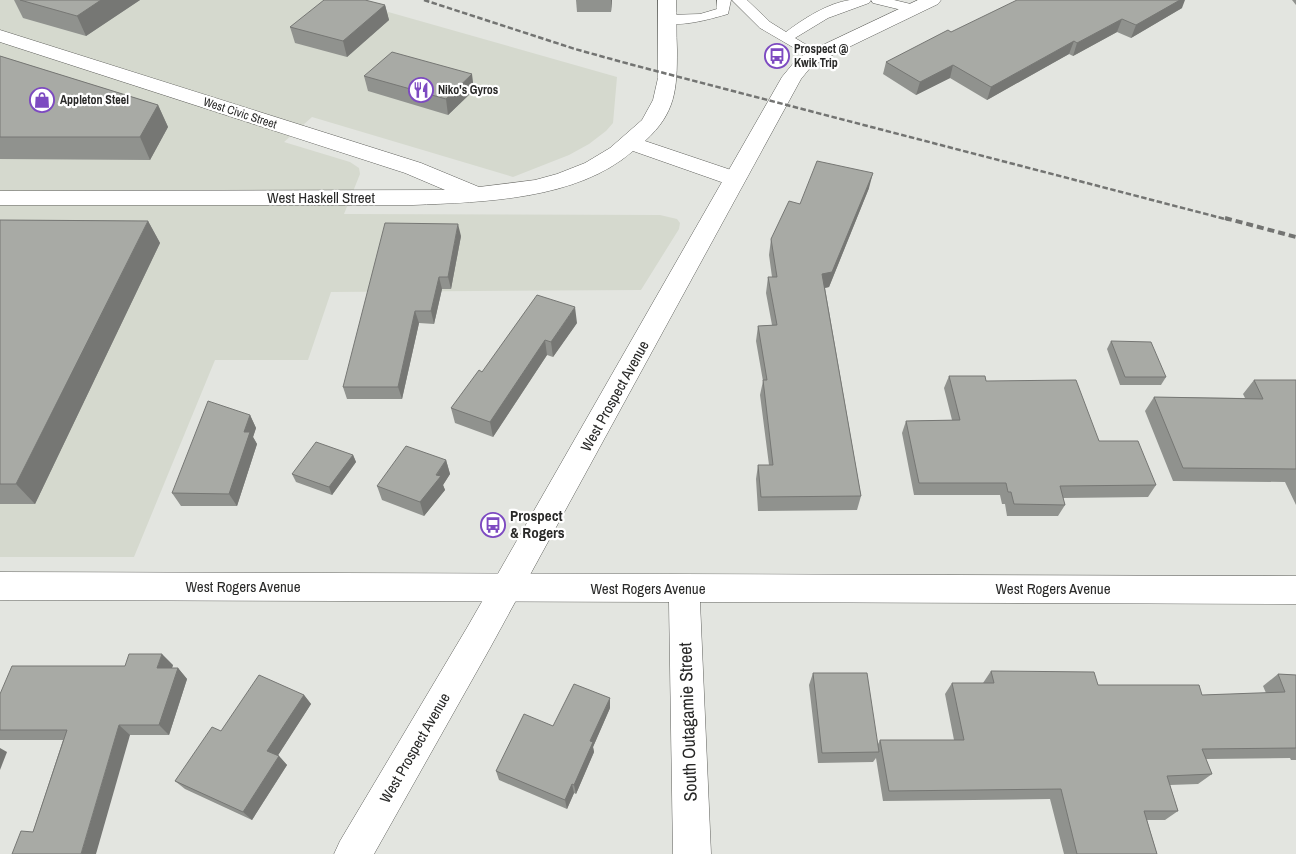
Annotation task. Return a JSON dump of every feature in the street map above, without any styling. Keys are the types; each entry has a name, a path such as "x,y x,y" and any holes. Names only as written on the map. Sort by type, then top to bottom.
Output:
{"street":[{"name":"West Prospect Avenue","path":"353,854 479,637 504,589 607,410 792,77 803,64 815,56 932,0"},
{"path":"667,9 669,75 665,96 655,118 631,143 735,179"},
{"name":"West Civic Street","path":"0,36 413,168 479,196"},
{"name":"West Haskell Street","path":"0,198 413,198 479,196 534,187 566,178 604,162 631,143"},
{"name":"West Rogers Avenue","path":"0,586 1296,590"},
{"name":"South Outagamie Street","path":"684,589 692,854"}],"lane":[{"path":"667,9 701,18 723,11 724,0"},
{"path":"739,0 765,25 815,56"},
{"path":"786,38 804,24 839,6 864,0"},
{"path":"878,0 914,9"}],"shaded area":[{"path":"0,0 346,0 617,77 613,123 606,131 589,144 569,155 513,177 312,117 284,142 350,162 359,168 360,174 344,214 660,215 677,219 680,223 679,229 641,290 331,292 308,360 215,360 134,557 0,557"}],"building":[{"path":"20,0 101,0 77,16"},
{"path":"324,0 365,0 385,5 343,41 290,27"},
{"path":"1017,0 1180,0 1136,25 1122,19 1077,43 1074,41 991,87 953,65 920,82 886,62 948,30 951,32"},
{"path":"392,52 472,74 446,99 364,76"},
{"path":"0,56 158,105 140,137 0,137"},
{"path":"817,161 873,173 832,272 822,274 861,496 761,497 758,465 773,465 763,380 767,380 758,326 777,325 768,277 777,277 771,239 789,201 800,204"},
{"path":"0,220 148,221 16,484 0,484"},
{"path":"385,223 458,224 448,277 439,277 431,311 415,311 398,387 343,387"},
{"path":"537,295 575,307 551,342 545,340 490,422 451,408 479,370 482,372"},
{"path":"1111,341 1151,342 1166,377 1125,377"},
{"path":"949,376 985,376 986,381 1076,380 1099,441 1138,441 1156,485 1060,486 1065,505 1014,504 1006,483 919,483 906,421 960,420"},
{"path":"1254,380 1296,380 1296,469 1183,468 1154,397 1263,399"},
{"path":"208,401 250,415 244,432 250,432 229,494 172,493"},
{"path":"316,442 353,455 329,487 292,474"},
{"path":"406,446 446,460 436,475 441,476 420,502 377,486"},
{"path":"129,654 162,654 157,668 178,668 159,725 119,725 81,854 12,854 21,831 33,832 67,730 0,730 0,694 12,666 125,666"},
{"path":"991,671 1094,672 1098,685 1199,685 1202,695 1285,692 1278,674 1296,675 1296,748 1202,749 1212,774 1167,776 1178,811 1144,811 1157,854 1077,854 1061,789 889,791 880,740 964,740 952,683 994,683"},
{"path":"813,673 867,673 879,752 822,753"},
{"path":"259,675 304,695 267,751 279,756 243,812 175,781 212,727 221,731"},
{"path":"574,684 610,698 590,741 593,742 574,785 572,784 565,800 496,771 524,714 553,726"}],"railway":[{"path":"424,0 575,49 633,65 1229,220"},
{"path":"1225,218 1296,237"}],"place":[{"name":"Prospect @ Kwik Trip","path":"777,56"},
{"name":"Niko's Gyros","path":"421,90"},
{"name":"Appleton Steel","path":"42,100"},
{"name":"Prospect & Rogers","path":"493,525"}]}
